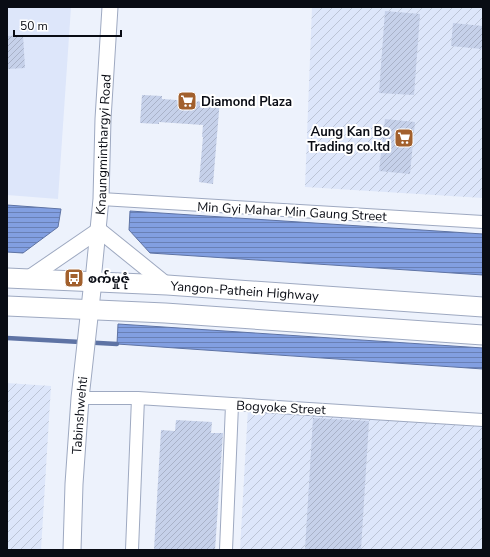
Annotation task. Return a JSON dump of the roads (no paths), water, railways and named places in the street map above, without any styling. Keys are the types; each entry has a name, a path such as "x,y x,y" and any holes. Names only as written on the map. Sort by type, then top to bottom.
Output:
{"main road":[{"name":"Yangon-Pathein Highway","path":"7,278 167,285 483,307"},
{"name":"Tabinshwehti","path":"72,550 74,484 80,398 93,281"},
{"path":"7,306 91,309 483,335"}],"street":[{"name":"Knaungminthargyi Road","path":"93,281 101,199 103,119 110,7"},
{"name":"Min Gyi Mahar Min Gaung Street","path":"101,199 483,222"},
{"path":"26,280 99,230 167,285"},
{"name":"Bogyoke Street","path":"80,398 138,398 483,420"},
{"path":"132,550 138,398"},
{"path":"226,550 232,404"}],"water":[{"path":"7,205 61,209 58,227 23,253 7,252"},
{"path":"130,211 483,234 483,275 150,253 129,230"},
{"path":"118,324 483,348 483,369 117,344"}],"waterway":[{"path":"7,338 117,344"}],"place":[{"name":"Diamond Plaza","path":"187,101"},
{"name":"Aung Kan Bo Trading co.ltd","path":"404,138"},
{"name":"စက်မှုဇုံ","path":"74,278"}]}
